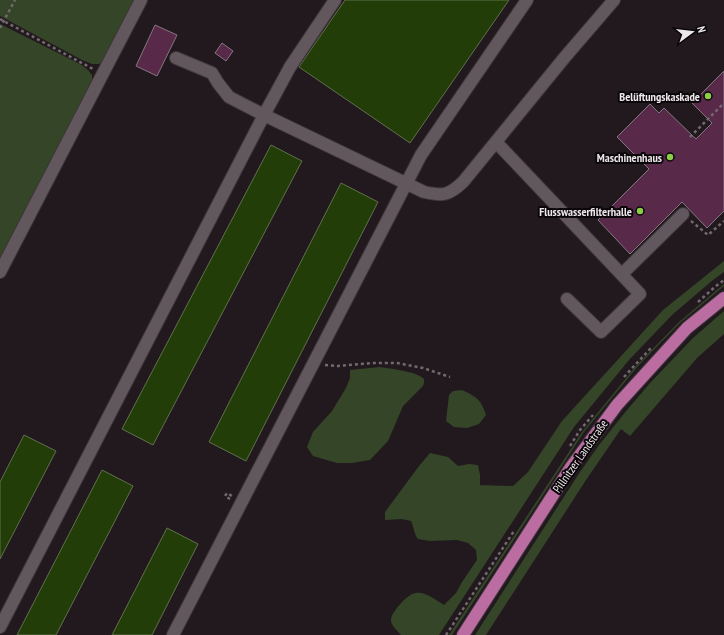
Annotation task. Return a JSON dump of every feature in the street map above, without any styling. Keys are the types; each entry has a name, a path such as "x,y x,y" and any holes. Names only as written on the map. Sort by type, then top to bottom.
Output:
{"main road":[{"name":"Pillnitzer Landstraße","path":"463,635 571,468 617,405 687,328 724,298"}],"lane":[{"path":"0,272 141,0"},
{"path":"0,627 264,115 290,67 335,0"},
{"path":"173,635 421,155 527,0"},
{"path":"176,58 212,73 229,97 424,192 437,195 451,192 463,182 565,57 614,0"},
{"path":"496,142 640,294 601,332 567,299"},
{"path":"622,274 683,214"}],"path":[{"path":"0,28 2,20 15,0"},
{"path":"2,20 102,74"},
{"path":"690,137 724,103"},
{"path":"683,214 708,235 724,221"},
{"path":"314,361 327,366 397,363 423,368 450,377"}],"shaded area":[{"path":"0,0 137,0 104,60 99,64 92,64 0,16"},
{"path":"345,0 509,0 410,143 299,67"},
{"path":"0,24 80,64 92,75 92,84 0,265"},
{"path":"271,145 302,161 153,445 122,429"},
{"path":"341,183 378,202 246,461 209,442"},
{"path":"724,261 724,272 672,315 629,360 574,427 439,635 401,635 393,626 391,620 397,608 404,600 412,594 423,593 444,605 456,593 477,560 476,550 468,543 457,540 430,541 418,539 411,521 402,519 385,520 385,512 430,453 448,457 458,466 469,464 478,465 480,485 513,486 528,472 562,421 663,310"},
{"path":"724,284 724,286 681,322 638,366 584,432 452,635 449,635 582,432 636,366 679,322"},
{"path":"724,311 724,334 697,358 630,436 621,429 586,480 486,635 475,635 599,445 650,383 693,338"},
{"path":"380,367 409,372 424,379 423,386 403,406 388,441 370,460 352,463 337,463 313,456 307,447 313,432 332,411 346,388 350,378 350,370"},
{"path":"462,390 478,400 486,415 479,424 467,428 454,427 446,421 449,395 453,391"},
{"path":"24,435 56,451 0,559 0,482"},
{"path":"102,470 133,486 56,635 17,635"},
{"path":"167,528 198,544 152,635 112,635"}],"building":[{"path":"155,25 177,35 157,76 136,66"},
{"path":"222,43 233,51 226,61 215,53"},
{"path":"724,71 724,211 707,228 682,202 630,254 598,220 649,169 617,137 650,104 659,113 664,108 696,139 712,123 692,103"}],"place":[{"name":"Belüftungskaskade","path":"708,96"},
{"name":"Maschinenhaus","path":"670,157"},
{"name":"Flusswasserfilterhalle","path":"640,211"}]}
